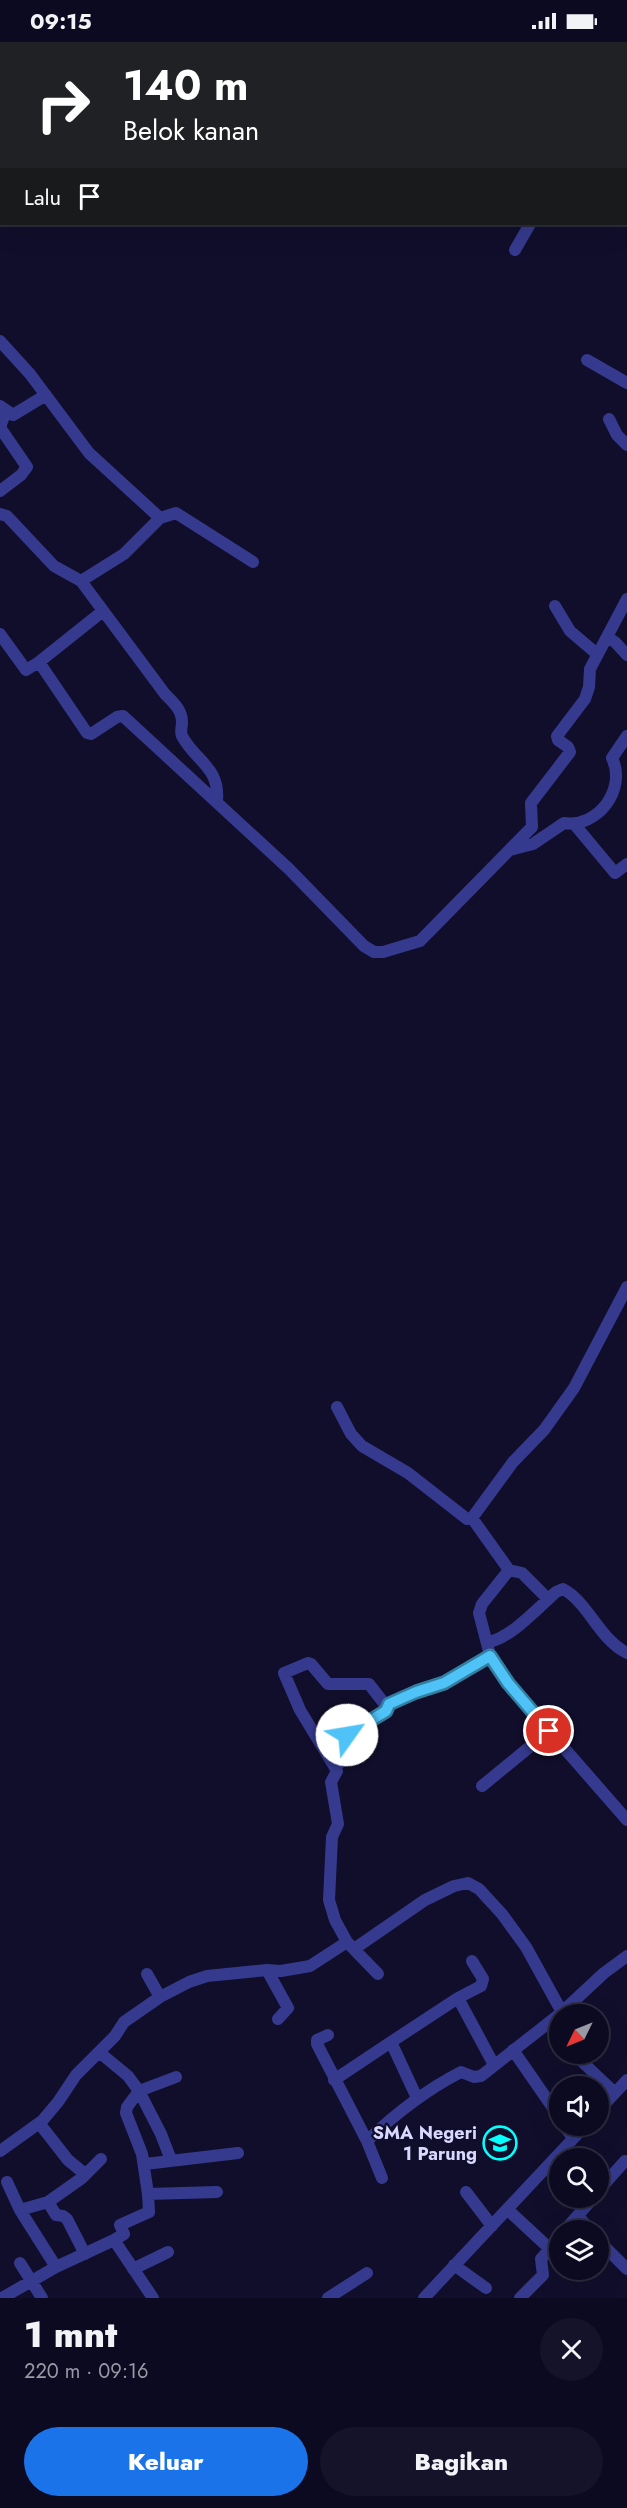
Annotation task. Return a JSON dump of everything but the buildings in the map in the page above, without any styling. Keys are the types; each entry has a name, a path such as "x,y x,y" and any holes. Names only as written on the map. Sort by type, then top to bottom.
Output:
{"street":[{"path":"515,250 529,225"},
{"path":"0,341 46,395 89,453 160,518"},
{"path":"587,360 627,383"},
{"path":"0,491 27,467 2,429 3,409 15,415 46,395"},
{"path":"609,419 617,435 627,445"},
{"path":"0,514 7,516 54,566 81,581 165,694 175,703 182,722 181,733 217,781 217,801"},
{"path":"81,581 124,554 160,518 166,515 180,515 253,562"},
{"path":"39,662 88,735 117,717 123,716 311,890 364,946 374,952 392,950 420,941 532,827 531,803 569,753 568,747 558,740 557,736 587,696 590,669 627,599"},
{"path":"555,606 570,631 597,654"},
{"path":"0,634 26,670 103,611"},
{"path":"607,637 627,655"},
{"path":"509,850 533,844 564,823 575,825 600,817 617,801 625,776 621,767 612,758 627,736"},
{"path":"575,825 615,873 627,864"},
{"path":"337,1407 351,1434 362,1446 400,1467 467,1519 472,1518 513,1462 544,1430 574,1388 624,1303 627,1287"},
{"path":"472,1518 510,1570 522,1573 548,1599"},
{"path":"510,1570 480,1608 480,1618 490,1656 508,1683 627,1820"},
{"path":"488,1642 496,1641 559,1590 565,1590 601,1632 627,1653"},
{"path":"378,1974 351,1945 335,1920 329,1900 332,1837 338,1824 331,1782 337,1771 300,1710 284,1672 311,1664 327,1684 369,1684 383,1702 389,1704 444,1683 490,1656"},
{"path":"334,1766 354,1754 347,1735 386,1711 389,1704"},
{"path":"482,1786 549,1731"},
{"path":"0,2151 39,2123 58,2102 76,2075 118,2033 124,2022 160,1997 189,1982 207,1976 267,1970 281,1971 309,1966 351,1945 425,1900 454,1886 468,1883 479,1889 508,1922 526,1947 557,2004"},
{"path":"572,2004 604,1972 627,1956"},
{"path":"334,2080 458,1998 478,1989 483,1982 482,1976 472,1960"},
{"path":"267,1970 288,2008 278,2019"},
{"path":"147,1974 160,1997"},
{"path":"458,1998 494,2065"},
{"path":"368,2141 394,2115 417,2098 462,2072 477,2077 549,2024"},
{"path":"328,2035 316,2043 368,2141 382,2178"},
{"path":"391,2042 417,2098"},
{"path":"513,2050 549,2102"},
{"path":"99,2052 128,2076 139,2091 161,2134 171,2160"},
{"path":"585,2064 615,2093"},
{"path":"2,2298 56,2267 114,2240 124,2234 120,2225 149,2211 145,2164 126,2113 127,2108 139,2091 176,2077"},
{"path":"609,2099 627,2080"},
{"path":"39,2123 68,2160 85,2174"},
{"path":"424,2298 573,2138"},
{"path":"145,2164 238,2153"},
{"path":"21,2210 48,2202 101,2159"},
{"path":"609,2179 625,2161"},
{"path":"8,2182 21,2210 56,2267"},
{"path":"148,2194 217,2192"},
{"path":"466,2192 492,2226"},
{"path":"48,2202 56,2216 63,2216 66,2219 85,2254"},
{"path":"574,2220 585,2208"},
{"path":"508,2210 549,2248 540,2261 543,2276 520,2298"},
{"path":"578,2216 581,2220"},
{"path":"114,2240 153,2298"},
{"path":"609,2251 627,2269"},
{"path":"133,2269 168,2252"},
{"path":"20,2263 33,2280 42,2298"},
{"path":"454,2265 486,2288"},
{"path":"328,2298 368,2273"}],"place":[{"name":"SMA Negeri 1 Parung","path":"500,2143"}],"route":[{"path":"347,1735 386,1711 389,1704 444,1683 490,1656 508,1683 549,1731"}]}
